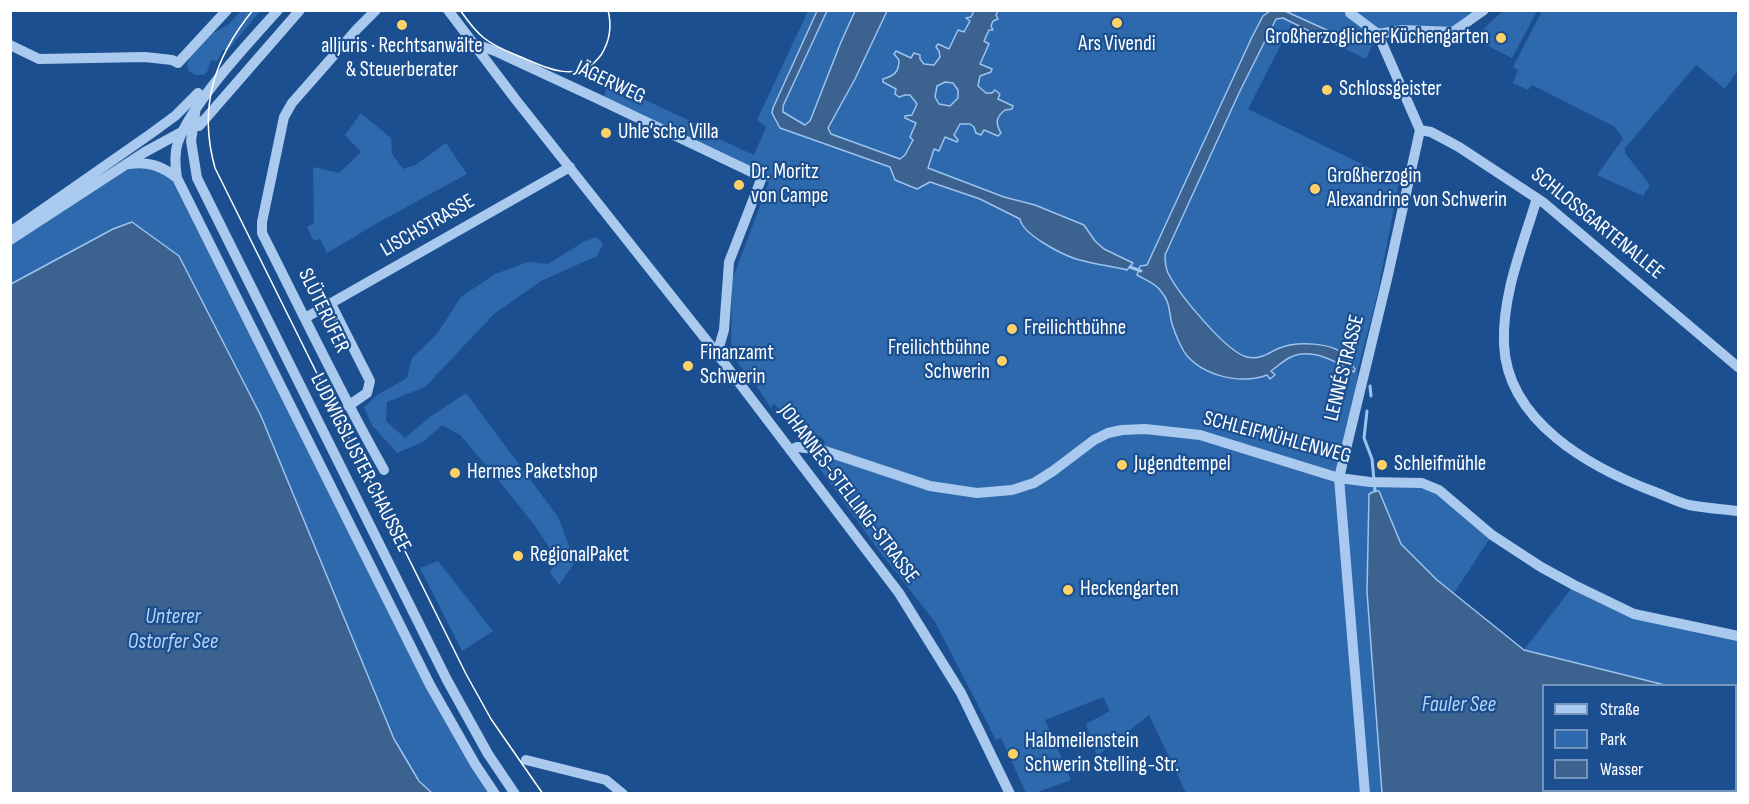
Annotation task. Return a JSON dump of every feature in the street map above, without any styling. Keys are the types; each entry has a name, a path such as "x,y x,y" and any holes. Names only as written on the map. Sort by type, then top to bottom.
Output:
{"street":[{"path":"10,45 39,59 145,57 172,60 178,63 227,10"},
{"path":"10,232 175,116 235,60 278,10"},
{"path":"177,178 174,165 175,152 187,129 300,10"},
{"name":"SLÜTERUFER","path":"376,10 292,103 284,117 264,212 262,233 348,406 384,470"},
{"name":"JOHANNES-STELLING-STRASSE","path":"448,10 875,560 930,641 970,710 1010,794"},
{"path":"1378,34 1402,30 1453,32 1484,10"},
{"path":"1350,13 1378,34 1420,130"},
{"name":"JÄGERWEG","path":"472,43 495,51 762,177 729,262 724,330 719,347 715,351"},
{"path":"198,117 235,60"},
{"path":"191,141 198,117 198,93"},
{"path":"163,142 198,93"},
{"path":"10,240 126,164 187,129"},
{"name":"LUDWIGSLUSTER CHAUSSEE","path":"187,129 196,178 447,680 488,754 515,794"},
{"name":"SCHLOSSGARTENALLEE","path":"1420,130 1431,132 1459,147 1537,198 1738,367"},
{"name":"LENNÉSTRASSE","path":"1365,794 1339,478 1420,130"},
{"path":"137,144 163,142 175,152 196,178"},
{"path":"126,164 157,165 177,178"},
{"name":"LISCHSTRASSE","path":"305,318 570,167"},
{"name":"LUDWIGSLUSTER CHAUSSEE","path":"177,178 430,685 475,764 495,794"},
{"path":"1537,198 1514,271 1506,307 1504,345 1510,375 1523,403 1545,428 1571,450 1631,483 1689,504 1738,511"},
{"name":"SLÜTERUFER","path":"331,304 370,381 367,393 348,406"},
{"name":"SCHLEIFMÜHLENWEG","path":"790,450 797,447 822,450 930,486 977,493 1012,490 1034,483 1094,440 1108,433 1145,429 1200,435 1339,478 1370,482 1422,483 1439,489 1491,535 1574,585 1634,614 1738,636"},
{"path":"526,760 606,780 623,794"}],"green space":[{"path":"1734,10 1738,17 1738,70 1725,89 1696,65 1625,148 1625,153 1650,185 1643,196 1597,175 1623,139 1615,127 1532,85 1528,90 1513,83 1518,70 1513,67 1542,11"},
{"path":"241,11 260,11 228,50 223,50 217,61 211,60 207,72 203,75 195,75 189,71 187,64 191,56 213,33 228,25"},
{"path":"808,11 1484,11 1453,32 1379,29 1366,59 1292,23 1248,109 1399,182 1377,296 1358,369 1356,404 1340,477 1439,490 1492,535 1454,593 1437,580 1401,544 1379,491 1369,494 1367,592 1382,793 1186,793 1149,715 1097,756 1086,724 1110,711 1103,697 1045,720 1071,780 1035,793 1026,793 1001,738 996,740 935,622 877,548 817,465 825,442 821,437 791,423 774,403 771,408 754,382 731,355 732,280 769,182 602,100 609,83 718,134 717,138 754,155 766,127 757,120"},
{"name":"Großherzoglicher Küchengarten","path":"1503,11 1537,11 1512,58 1478,41 1484,28"},
{"path":"361,113 391,138 392,154 403,169 415,165 446,143 467,174 327,253 320,239 314,241 307,227 314,223 313,167 339,173 361,152 345,135"},
{"path":"126,164 157,165 177,178 430,685 495,793 432,793 411,767 387,722 368,674 113,229 11,284 11,240"},
{"path":"597,237 603,244 597,256 541,281 494,314 425,387 387,402 386,421 405,438 430,417 466,393 558,517 575,562 559,585 550,572 558,561 535,526 460,435 442,425 423,442 397,453 372,425 364,407 377,395 407,378 412,358 437,334 461,297 495,274 528,262 548,264 585,241"},
{"path":"438,561 493,631 462,651 420,568"},
{"path":"1574,585 1634,614 1738,636 1738,704 1737,684 1661,684 1524,650"}],"water":[{"path":"817,11 827,11 783,106 783,112 805,125 810,121 855,11 887,11 855,79 828,128 831,134 900,159 905,155 913,140 910,137 916,123 905,116 912,115 917,104 910,95 899,97 895,94 896,89 883,82 883,79 893,75 898,68 899,60 894,54 896,51 911,58 914,53 920,55 924,64 934,65 940,57 936,47 938,44 949,49 958,30 964,32 970,21 966,18 971,17 974,11 998,11 996,15 998,19 993,21 991,26 993,30 989,30 984,41 989,44 980,64 992,69 991,72 980,76 978,86 986,93 992,93 995,90 1000,94 998,99 1013,106 1012,109 1005,110 998,118 997,123 1001,133 998,136 984,130 981,135 976,133 970,124 960,124 954,135 957,142 945,137 939,151 934,149 928,168 1004,197 1035,205 1084,225 1104,249 1133,263 1127,270 1069,256 1052,248 1027,231 1020,219 980,199 930,182 917,189 895,180 890,167 780,128 772,113","holes":["945,82 953,83 958,90 958,98 950,106 939,104 935,97 937,86"]},
{"path":"1270,11 1285,11 1342,37 1347,32 1350,34 1343,46 1339,46 1283,18 1276,19 1239,93 1165,255 1167,269 1173,282 1203,321 1238,353 1255,358 1285,346 1314,344 1342,352 1355,369 1354,372 1324,357 1307,354 1299,354 1283,361 1271,371 1275,375 1270,379 1267,375 1244,379 1231,378 1206,370 1187,356 1181,346 1163,294 1155,285 1137,275 1140,266 1147,265 1252,37 1263,16"},
{"name":"Unterer Ostorfer See","path":"132,222 179,256 261,416 394,739 419,781 432,793 11,793 11,284 113,229"},
{"name":"Fauler See","path":"1379,491 1401,544 1437,580 1524,650 1661,684 1542,684 1542,792 1737,792 1737,704 1738,793 1382,793 1367,592 1369,494"}],"waterway":[{"path":"1130,267 1141,271"},
{"path":"1370,386 1371,396"},
{"path":"1367,411 1364,438 1372,459 1375,491"}],"tram line":[{"path":"253,10 228,46 213,84 208,124 215,168 466,674 491,719 543,794"},
{"path":"460,10 477,32 497,47 542,66 573,72 593,64 604,50 609,33 608,10"}],"place":[{"name":"Ars Vivendi","path":"1117,23"},
{"name":"alljuris · Rechtsanwälte & Steuerberater","path":"402,25"},
{"name":"Großherzoglicher Küchengarten","path":"1501,38"},
{"name":"Schlossgeister","path":"1327,90"},
{"name":"Uhle’sche Villa","path":"606,133"},
{"name":"Dr. Moritz von Campe","path":"739,185"},
{"name":"Großherzogin Alexandrine von Schwerin","path":"1315,189"},
{"name":"Freilichtbühne","path":"1012,329"},
{"name":"Freilichtbühne Schwerin","path":"1002,361"},
{"name":"Finanzamt Schwerin","path":"688,366"},
{"name":"Jugendtempel","path":"1122,465"},
{"name":"Schleifmühle","path":"1382,465"},
{"name":"Hermes Paketshop","path":"455,473"},
{"name":"RegionalPaket","path":"518,556"},
{"name":"Heckengarten","path":"1068,590"},
{"name":"Halbmeilenstein Schwerin Stelling-Str.","path":"1013,754"}]}
